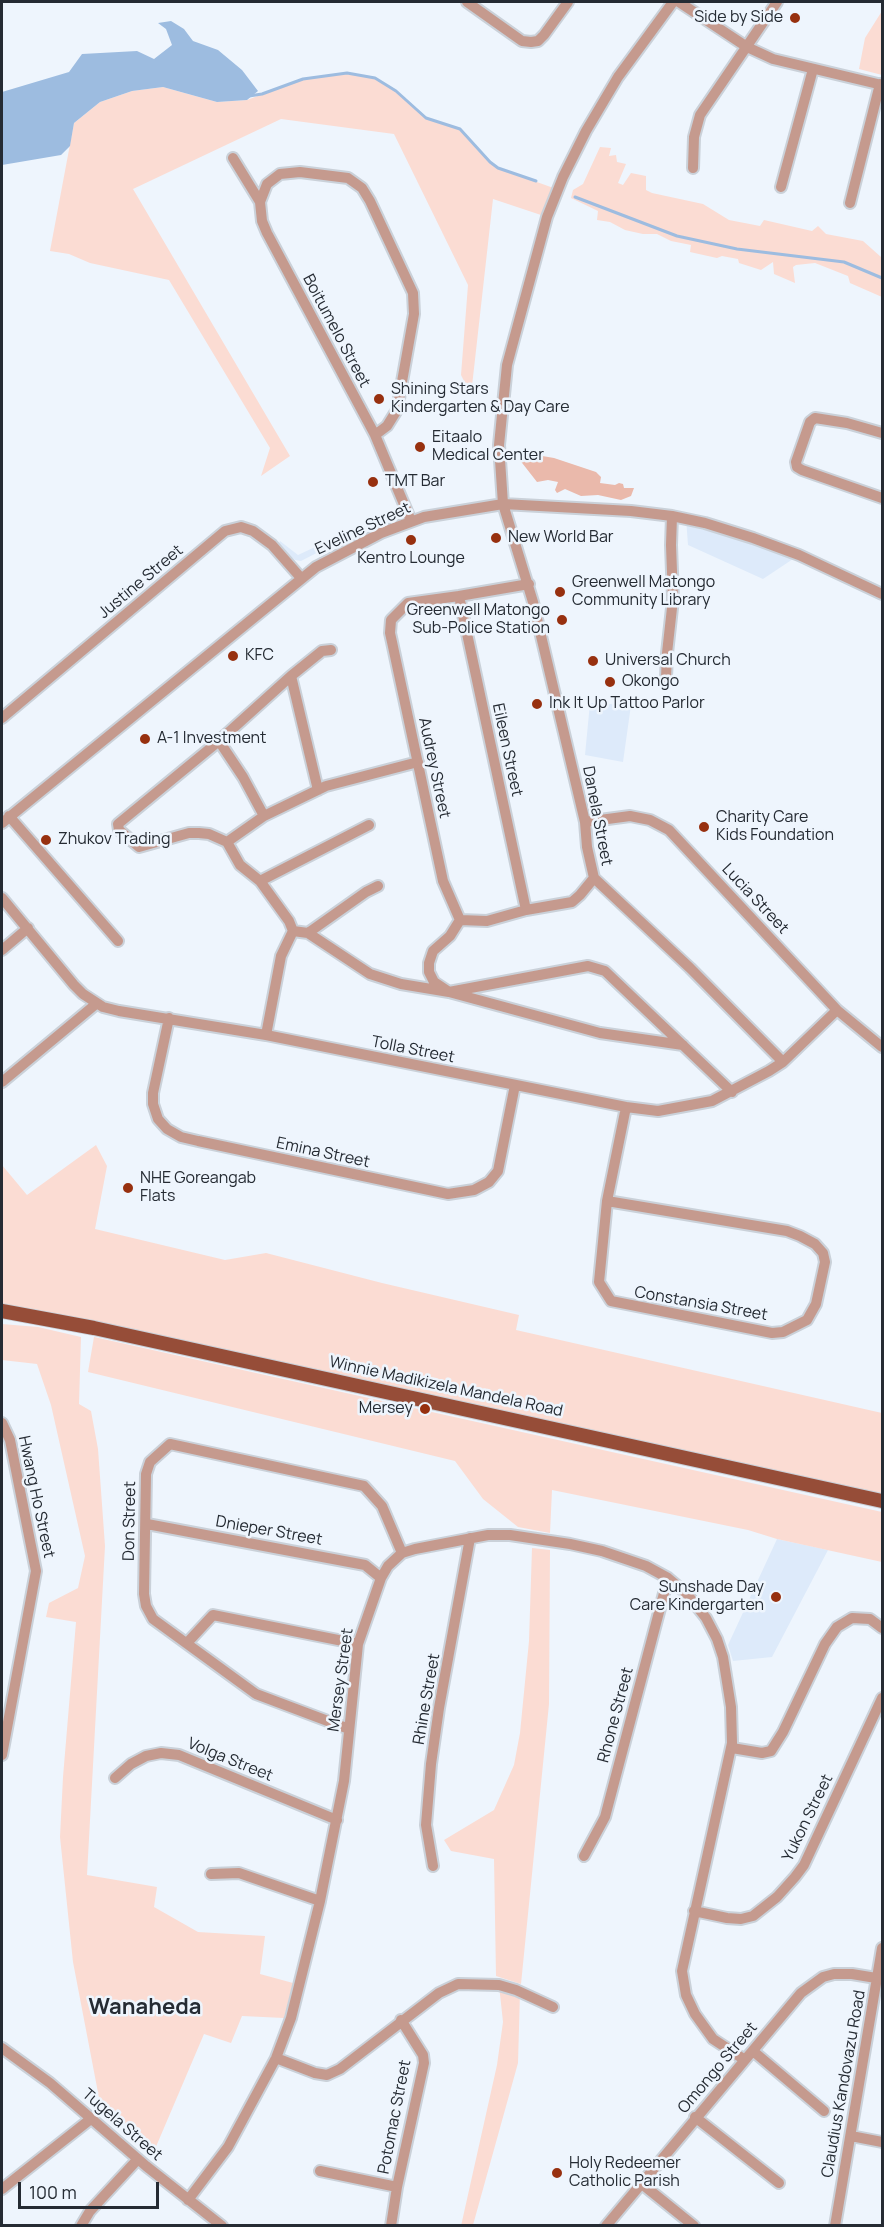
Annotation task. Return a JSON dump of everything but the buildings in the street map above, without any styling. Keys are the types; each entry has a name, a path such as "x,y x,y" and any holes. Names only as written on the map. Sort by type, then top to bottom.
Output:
{"main road":[{"name":"Winnie Madikizela Mandela Road","path":"2,1311 94,1328 711,1462 882,1502"}],"street":[{"path":"467,2 522,41 531,42 544,35 568,2"},
{"name":"Danela Street","path":"673,2 618,77 591,122 563,177 547,217 507,365 499,445 503,504 529,584 585,822 587,847 594,878 690,968 783,1062"},
{"path":"680,2 747,47 773,59 881,85 850,203"},
{"path":"693,168 694,137 700,115 777,2"},
{"path":"781,187 813,69"},
{"name":"Boitumelo Street","path":"233,158 260,202 262,221 267,233 375,435 411,521"},
{"path":"260,202 267,184 280,174 300,172 348,178 362,188 370,201 413,293 414,314 397,410 387,426 375,435"},
{"path":"882,433 847,423 815,418 810,422 796,462 797,467 802,470 882,498"},
{"name":"Eveline Street","path":"5,819 316,567 345,550 411,521 503,504 631,511 672,516 705,522 799,555 882,594"},
{"path":"666,678 674,599 671,555 672,516"},
{"name":"Justine Street","path":"2,718 225,531 241,527 253,531 272,545 301,579"},
{"name":"Audrey Street","path":"460,920 442,881 390,633 391,620 408,603 529,584"},
{"name":"Eileen Street","path":"459,596 526,910"},
{"path":"266,1035 281,956 293,931 289,921 260,881 240,865 227,842 209,834 199,833 178,836 139,847 118,828 118,824 219,741 291,676 322,651 331,650"},
{"path":"291,676 318,790"},
{"path":"219,741 243,777 264,816"},
{"path":"227,842 264,816 318,790 344,780 418,762"},
{"name":"Lucia Street","path":"585,822 630,816 650,820 669,830 837,1010 882,1047"},
{"path":"5,819 118,941"},
{"path":"260,881 369,825"},
{"path":"594,878 580,896 572,902 526,910 487,921 460,920 450,936 433,951 429,972 434,981 449,992 588,966 605,971 732,1092"},
{"path":"309,933 378,886"},
{"name":"Tolla Street","path":"2,898 74,985 96,1004 119,1011 266,1035 626,1107 658,1111 679,1109 712,1101 732,1092 783,1062 837,1010"},
{"path":"2,950 28,928"},
{"path":"293,931 309,933 370,974 401,984 449,992 600,1033 684,1045"},
{"path":"2,1082 96,1004"},
{"name":"Emina Street","path":"169,1018 153,1092 153,1104 158,1119 166,1129 181,1137 198,1141 448,1194 474,1190 489,1182 498,1171 515,1084"},
{"name":"Constansia Street","path":"607,1201 786,1231 800,1236 815,1244 823,1253 825,1262 816,1304 807,1320 783,1332 772,1333 611,1301 599,1282 607,1201 626,1107"},
{"name":"Hwang Ho Street","path":"2,1423 10,1440 36,1571 2,1754"},
{"name":"Don Street","path":"349,1729 256,1694 153,1619 146,1606 146,1474 150,1462 170,1444 364,1486 382,1506 402,1553"},
{"name":"Dnieper Street","path":"147,1524 365,1565 381,1578"},
{"path":"402,1553 446,1542 510,1535 570,1544 602,1551 646,1566 668,1578 687,1594 706,1618 723,1657 729,1687 732,1748 682,1971 687,1995 695,2014 713,2039 745,2060"},
{"name":"Rhine Street","path":"433,1866 426,1825 431,1764 470,1538"},
{"name":"Mersey Street","path":"188,2200 228,2147 276,2058 291,2018 320,1901 344,1781 358,1644 381,1578 388,1566 402,1553"},
{"name":"Rhone Street","path":"584,1856 605,1817 668,1578"},
{"path":"187,1644 213,1615 358,1644"},
{"path":"732,1748 762,1753 771,1751 783,1732 825,1644 837,1627 852,1618 870,1619 882,1628"},
{"name":"Yukon Street","path":"694,1911 727,1918 741,1919 753,1916 777,1897 795,1877 804,1865 882,1698"},
{"name":"Volga Street","path":"115,1778 131,1764 146,1756 161,1753 178,1755 337,1820"},
{"path":"211,1874 239,1873 320,1901"},
{"name":"Claudius Kandovazu Road","path":"835,2226 880,1977 882,1948"},
{"name":"Omongo Street","path":"606,2226 801,1993 823,1977 834,1974 880,1977"},
{"path":"276,2058 315,2073 327,2075 340,2068 439,1993 466,1983 499,1985 553,2007"},
{"name":"Potomac Street","path":"391,2226 397,2187 424,2063 423,2055 401,2020"},
{"name":"Tugela Street","path":"2,2048 50,2083 222,2226"},
{"path":"753,2051 824,2111"},
{"path":"695,2117 779,2183"},
{"path":"2,2189 92,2118"},
{"path":"851,2136 882,2142"},
{"path":"81,2226 90,2211 138,2158"},
{"path":"320,2171 397,2187"},
{"path":"642,2184 694,2226"}],"shaded area":[{"path":"882,11 882,75 859,69 865,38"},
{"path":"347,73 375,78 396,91 426,118 460,129 498,168 559,190 547,217 493,199 471,395 461,375 468,285 394,134 281,119 133,189 290,456 261,476 270,448 169,280 90,263 69,254 50,251 74,123 100,102 132,91 163,87 217,102 247,100 303,79"},
{"path":"600,147 611,148 609,156 616,155 617,162 626,164 618,183 623,185 631,173 646,176 646,190 703,204 729,220 760,226 764,220 812,231 818,226 826,234 863,241 882,256 882,297 850,283 848,276 815,263 793,267 795,283 774,274 773,262 761,270 739,263 738,259 722,256 717,258 690,252 691,245 671,241 657,234 625,230 610,222 597,220 598,211 571,198 573,190 583,184"},
{"path":"519,452 554,458 596,472 601,477 600,483 615,485 619,483 623,484 624,488 634,488 631,496 621,500 598,495 581,496 565,489 557,493 555,490 558,482 548,480 537,482 519,459"},
{"path":"686,518 799,555 763,579 688,545"},
{"path":"330,540 332,545 301,561 295,560 277,547 280,541 298,555"},
{"path":"590,703 631,705 623,762 585,755"},
{"path":"96,1145 107,1166 95,1229 225,1260 266,1253 519,1315 516,1330 882,1413 882,1501 2,1311 2,1165 27,1195"},
{"path":"2,1324 38,1327 81,1337 79,1404 91,1411 98,1449 105,1546 87,1875 157,1887 154,1907 198,1932 265,1936 260,1974 293,1983 284,2018 242,2016 231,2043 204,2034 155,2149 100,2103 73,1962 60,1837 76,1622 46,1617 49,1603 78,1588 85,1556 51,1405 37,1364 2,1360"},
{"path":"94,1337 882,1512 882,1562 777,1539 748,1530 552,1490 550,1533 518,1527 483,1499 455,1461 88,1372"},
{"name":"Sunshade Day Care Kindergarten","path":"777,1539 828,1550 772,1657 733,1661 728,1645"},
{"path":"532,1548 550,1550 549,1704 521,1984 496,1976 494,1859 451,1851 444,1840 494,1810 514,1765 520,1733 529,1641"},
{"path":"499,1985 520,1992 518,2063 473,2225 461,2226 497,2065 503,2022"}],"water":[{"path":"171,21 184,29 193,41 218,50 242,70 258,91 247,100 217,102 163,87 132,91 100,102 74,123 70,146 61,155 2,165 2,92 69,72 82,54 137,51 154,59 172,45 166,29 158,23"}],"waterway":[{"path":"249,96 262,94 303,79 347,73 375,78 396,91 426,118 460,129 498,168 536,181"},
{"path":"575,197 677,236 737,249 844,262 882,278"}],"place":[{"name":"Side by Side","path":"795,18"},
{"name":"Shining Stars Kindergarten & Day Care","path":"379,399"},
{"name":"Eitaalo Medical Center","path":"420,447"},
{"name":"TMT Bar","path":"373,482"},
{"name":"New World Bar","path":"496,538"},
{"name":"Kentro Lounge","path":"411,540"},
{"name":"Greenwell Matongo Community Library","path":"560,592"},
{"name":"Greenwell Matongo Sub-Police Station","path":"562,620"},
{"name":"KFC","path":"233,656"},
{"name":"Universal Church","path":"593,661"},
{"name":"Okongo","path":"610,682"},
{"name":"Ink It Up Tattoo Parlor","path":"537,704"},
{"name":"A-1 Investment","path":"145,739"},
{"name":"Charity Care Kids Foundation","path":"704,827"},
{"name":"Zhukov Trading","path":"46,840"},
{"name":"NHE Goreangab Flats","path":"128,1188"},
{"name":"Mersey","path":"425,1409"},
{"name":"Sunshade Day Care Kindergarten","path":"776,1597"},
{"name":"Holy Redeemer Catholic Parish","path":"557,2173"}],"district":[{"name":"Wanaheda","path":"145,2008"}]}
